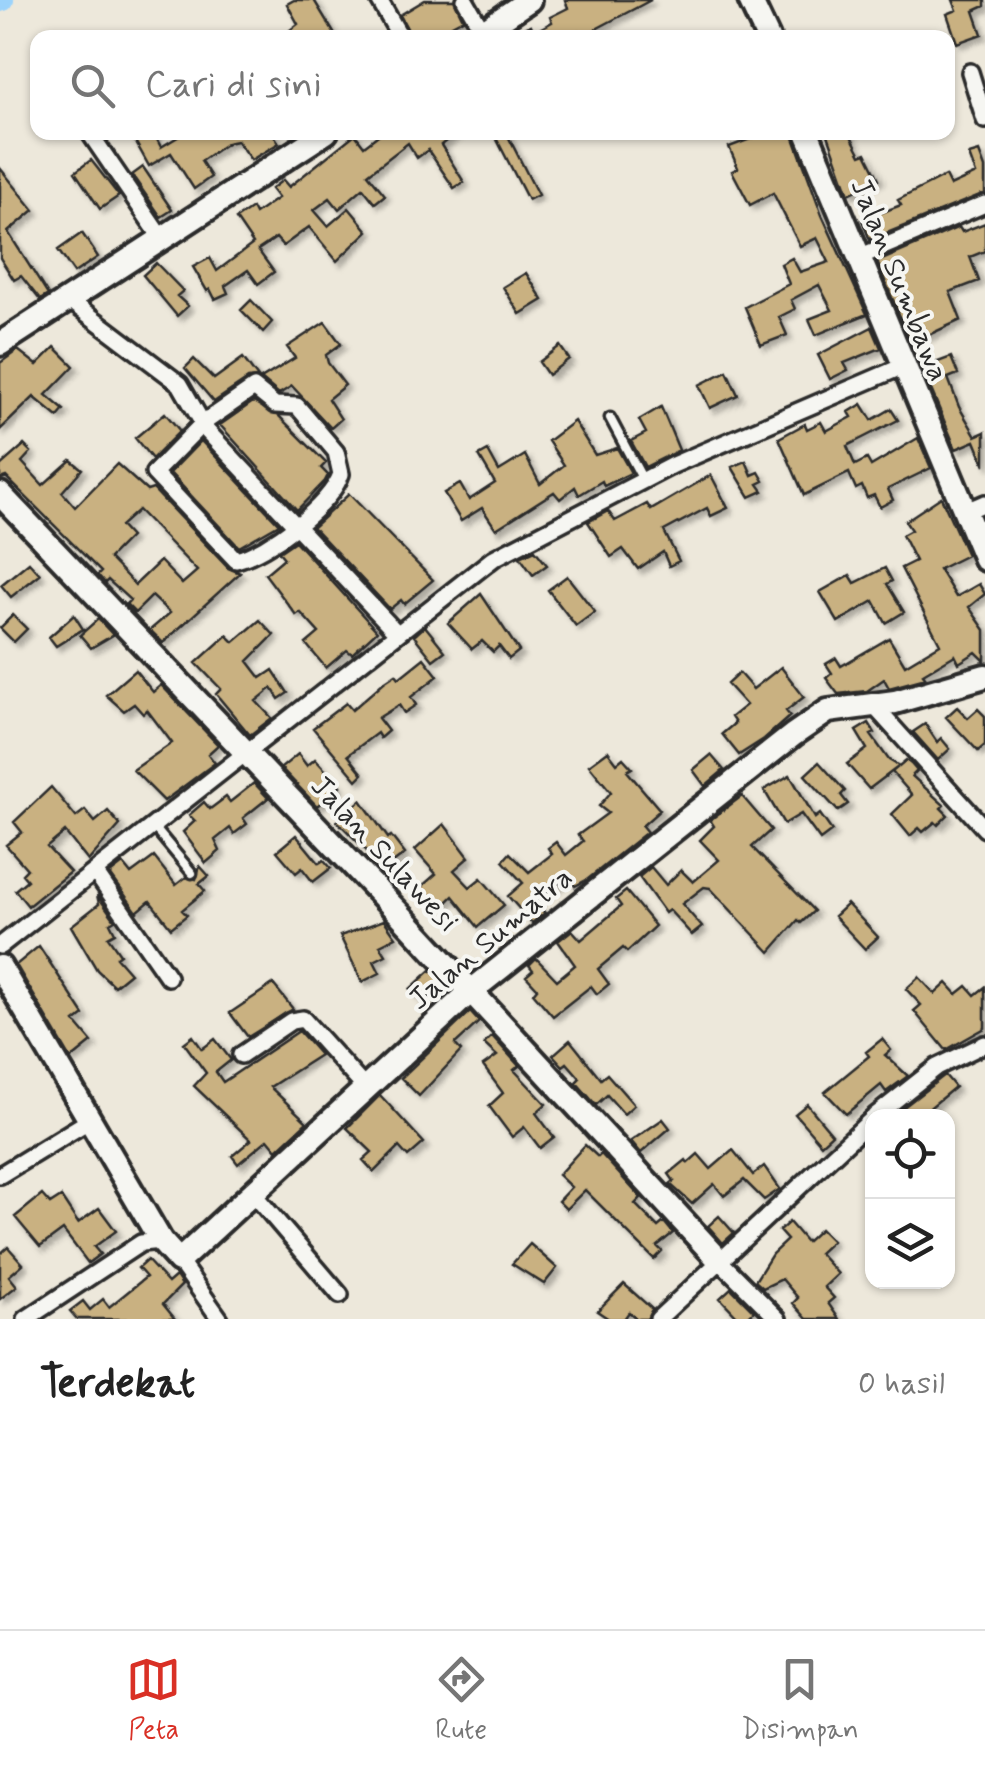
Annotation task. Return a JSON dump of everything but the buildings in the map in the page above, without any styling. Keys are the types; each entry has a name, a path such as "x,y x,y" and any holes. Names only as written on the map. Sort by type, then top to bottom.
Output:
{"street":[{"path":"379,0 396,30"},
{"path":"465,0 476,30"},
{"path":"484,30 529,0"},
{"path":"750,0 764,30"},
{"path":"970,72 985,120"},
{"path":"94,140 162,239"},
{"path":"0,344 314,140"},
{"name":"Jalan Sumbawa","path":"810,140 901,366 975,507 985,559"},
{"path":"859,257 985,204"},
{"path":"69,300 180,384 202,424 396,632"},
{"path":"0,946 249,755 396,632 494,558 644,480 901,366"},
{"path":"254,388 276,406 297,406 331,444 341,466 338,482 296,526 260,552 236,560 154,474 202,424 254,388"},
{"name":"Jalan Sulawesi","path":"0,494 719,1260"},
{"name":"Jalan Sumatra","path":"178,1261 470,992 818,717 840,707 874,706 985,676"},
{"path":"874,706 985,829"},
{"path":"95,872 168,977"},
{"path":"0,967 161,1242 220,1319"},
{"path":"241,1055 290,1021 303,1020 365,1088"},
{"path":"885,1109 937,1066 985,1044"},
{"path":"0,1176 90,1120"},
{"path":"658,1319 865,1126"},
{"path":"252,1192 340,1294"},
{"path":"26,1319 132,1248 149,1240 161,1242"},
{"path":"719,1260 778,1319"}],"lane":[{"path":"610,418 644,480"},
{"path":"153,826 192,873"}]}
